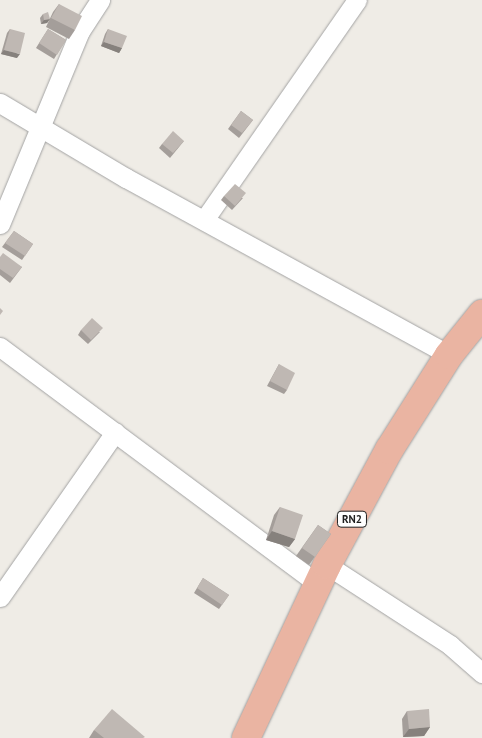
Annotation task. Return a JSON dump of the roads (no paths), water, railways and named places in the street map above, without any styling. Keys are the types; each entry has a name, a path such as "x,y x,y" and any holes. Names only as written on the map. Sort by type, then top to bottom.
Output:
{"highway":[{"name":"RN2","path":"246,738 323,574 389,450 449,355 482,314"}],"street":[{"path":"0,224 44,128 80,32 100,0"},
{"path":"204,220 357,0"},
{"path":"0,102 204,220 449,355"},
{"path":"0,347 115,432 323,574 450,645 482,673"},
{"path":"0,597 115,432"}]}
